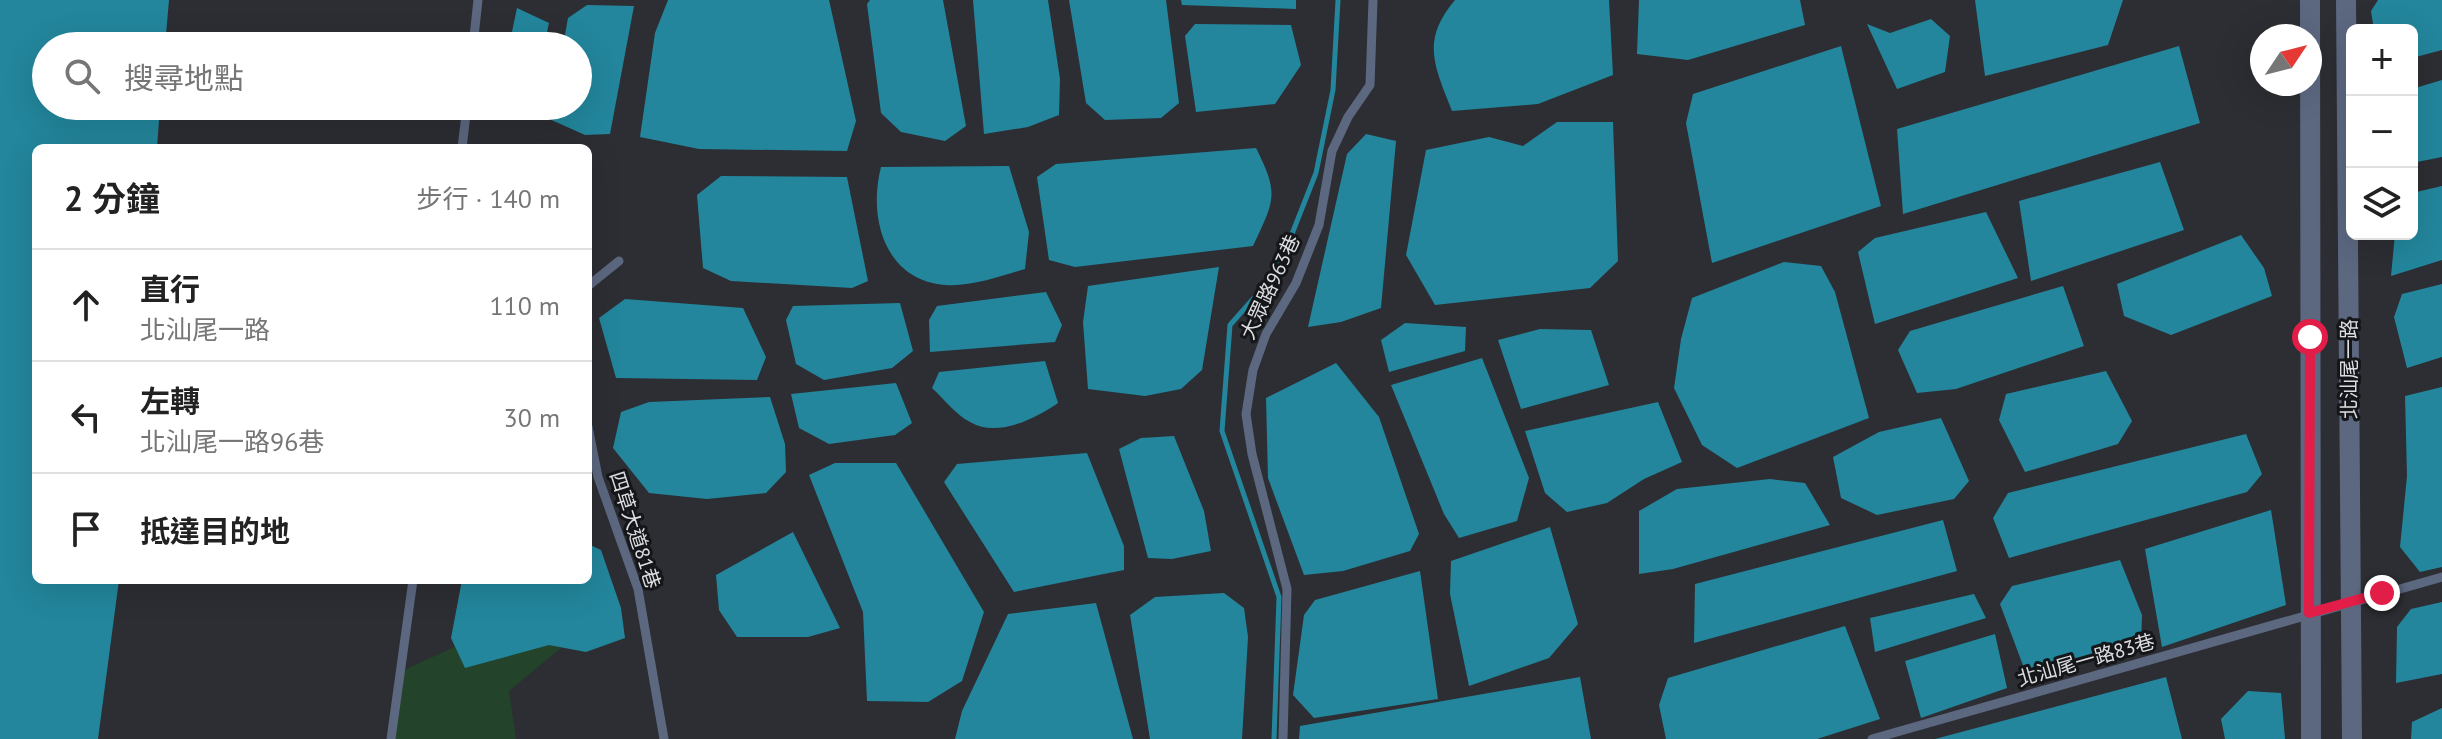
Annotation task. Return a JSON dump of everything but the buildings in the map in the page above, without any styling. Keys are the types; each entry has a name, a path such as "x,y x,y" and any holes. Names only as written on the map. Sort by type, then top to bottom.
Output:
{"street":[{"name":"北汕尾一路","path":"2310,0 2311,739"},
{"name":"北汕尾一路","path":"2346,0 2352,739"}],"lane":[{"path":"475,32 478,0"},
{"name":"大眾路963巷","path":"1283,739 1287,589 1252,454 1246,414 1253,370 1266,334 1296,283 1319,225 1332,151 1348,117 1370,85 1373,0"},
{"path":"462,144 465,120"},
{"path":"592,283 619,261"},
{"name":"四草大道81巷","path":"593,478 638,589 664,739"},
{"name":"北汕尾一路83巷","path":"1872,739 2442,577"},
{"path":"391,739 412,584"}],"green space":[{"path":"511,621 574,637 509,691 516,739 387,739 404,670"}],"water":[{"path":"0,0 169,0 166,32 32,32 32,120 159,120 157,144 32,144 32,584 118,584 98,739 0,739"},
{"path":"668,0 829,0 856,121 847,151 699,149 640,137 655,33"},
{"path":"870,0 943,0 966,126 945,141 901,132 881,113 867,4"},
{"path":"973,0 1048,0 1060,79 1059,115 1028,127 984,134"},
{"path":"1069,0 1166,0 1179,103 1161,118 1105,120 1086,103"},
{"path":"1181,0 1296,0 1296,9 1182,5"},
{"path":"1455,0 1609,0 1613,75 1538,104 1452,111 1436,67 1434,42 1437,28"},
{"path":"1639,0 1800,0 1805,25 1688,60 1637,54"},
{"path":"1975,0 2123,0 2108,45 1985,76"},
{"path":"2378,0 2442,0 2442,50 2418,56 2418,24 2373,24 2371,11"},
{"path":"587,5 634,6 610,134 585,135 551,120 592,120 592,32 566,32 568,18"},
{"path":"517,8 549,23 547,32 512,32"},
{"path":"1931,19 1950,36 1945,72 1897,89 1867,24 1890,33"},
{"path":"1195,24 1291,25 1301,65 1275,104 1196,112 1185,36"},
{"path":"1841,46 1881,206 1712,263 1686,123 1693,94"},
{"path":"2179,46 2200,123 1903,214 1897,129"},
{"path":"2442,80 2442,157 2418,162 2418,96 2418,87"},
{"path":"1557,122 1613,122 1618,261 1590,288 1435,305 1406,255 1426,150 1489,137 1523,146"},
{"path":"1366,134 1396,141 1381,308 1341,322 1308,327 1347,154"},
{"path":"1256,148 1268,176 1271,197 1253,246 1075,267 1049,260 1037,177 1056,164"},
{"path":"2160,162 2184,230 2031,281 2019,201"},
{"path":"1009,166 1029,232 1025,269 975,283 945,285 924,281 895,259 879,225 877,206 881,167"},
{"path":"721,176 847,177 868,281 852,288 731,281 703,268 697,195"},
{"path":"2442,186 2442,260 2391,276 2394,240 2418,240 2418,192"},
{"path":"1986,212 2018,278 1875,324 1858,252 1875,238"},
{"path":"2241,235 2264,268 2272,296 2171,335 2124,316 2117,284"},
{"path":"1784,262 1821,266 1835,292 1869,418 1737,468 1702,445 1674,388 1681,339 1692,298"},
{"path":"1219,267 1202,370 1181,389 1145,396 1088,389 1083,322 1088,286"},
{"path":"2442,284 2442,357 2407,368 2394,317 2402,294"},
{"path":"2063,286 2084,346 1956,389 1917,393 1898,350 1910,331"},
{"path":"1046,292 1062,325 1055,342 930,352 929,320 937,306"},
{"path":"625,299 743,308 766,357 757,380 616,378 599,318"},
{"path":"900,303 913,351 892,368 824,380 796,364 786,320 793,306"},
{"path":"1405,323 1466,327 1465,351 1389,372 1381,340"},
{"path":"1540,329 1591,330 1609,385 1521,409 1498,340"},
{"path":"1482,358 1529,478 1517,521 1459,538 1444,514 1391,385"},
{"path":"1045,361 1058,403 1038,415 1004,427 992,428 970,422 932,388 939,372"},
{"path":"1336,363 1379,417 1419,534 1410,551 1343,571 1304,575 1268,478 1266,398"},
{"path":"2106,371 2132,421 2118,444 2025,472 1999,420 2006,394"},
{"path":"896,383 912,423 895,435 829,444 799,428 791,394"},
{"path":"2442,387 2442,567 2420,572 2400,547 2407,476 2405,396"},
{"path":"770,397 785,444 786,472 766,493 707,499 649,493 613,448 621,412 649,402"},
{"path":"1658,402 1682,462 1644,479 1607,503 1567,512 1545,493 1525,431"},
{"path":"1941,418 1969,481 1954,499 1877,515 1841,498 1833,457 1879,432"},
{"path":"2246,434 2262,474 2247,492 2009,558 1993,518 2008,493"},
{"path":"1174,436 1204,511 1211,551 1172,559 1148,558 1119,449 1141,438"},
{"path":"1087,453 1124,546 1124,570 1014,592 944,482 957,464"},
{"path":"835,463 896,463 984,612 962,681 928,702 867,701 863,612 809,475"},
{"path":"1770,479 1805,483 1830,525 1673,569 1639,574 1639,511 1677,489"},
{"path":"2271,510 2286,605 2162,647 2145,549"},
{"path":"1943,520 1957,571 1694,643 1695,584"},
{"path":"1550,527 1578,624 1549,658 1469,686 1450,594 1451,561"},
{"path":"793,532 840,628 808,637 737,637 719,610 716,575"},
{"path":"592,546 601,550 621,608 625,638 586,652 549,645 465,668 451,638 461,584 592,584"},
{"path":"2120,560 2142,615 2141,646 2027,676 2000,604 2012,586"},
{"path":"1420,571 1438,699 1314,718 1293,695 1304,615 1315,600"},
{"path":"1224,593 1244,608 1248,637 1242,739 1150,739 1130,615 1155,597"},
{"path":"1974,594 1986,618 1875,652 1870,618"},
{"path":"2442,602 2442,674 2396,683 2397,627 2411,609"},
{"path":"1096,603 1133,739 955,739 962,711 1008,614"},
{"path":"1845,626 1880,719 1817,739 1666,739 1659,705 1668,678"},
{"path":"1995,634 2007,688 1921,718 1905,661"},
{"path":"1580,677 1591,739 1299,739 1300,726"},
{"path":"2166,677 2182,739 1935,739"},
{"path":"2248,691 2281,693 2285,739 2225,739 2221,719"},
{"path":"2442,708 2442,739 2411,739 2412,722"}],"waterway":[{"path":"1274,739 1279,597 1222,431 1230,325 1277,272 1316,173 1333,90 1338,0"}],"route":[{"path":"2310,337 2309,613 2382,593"}]}
